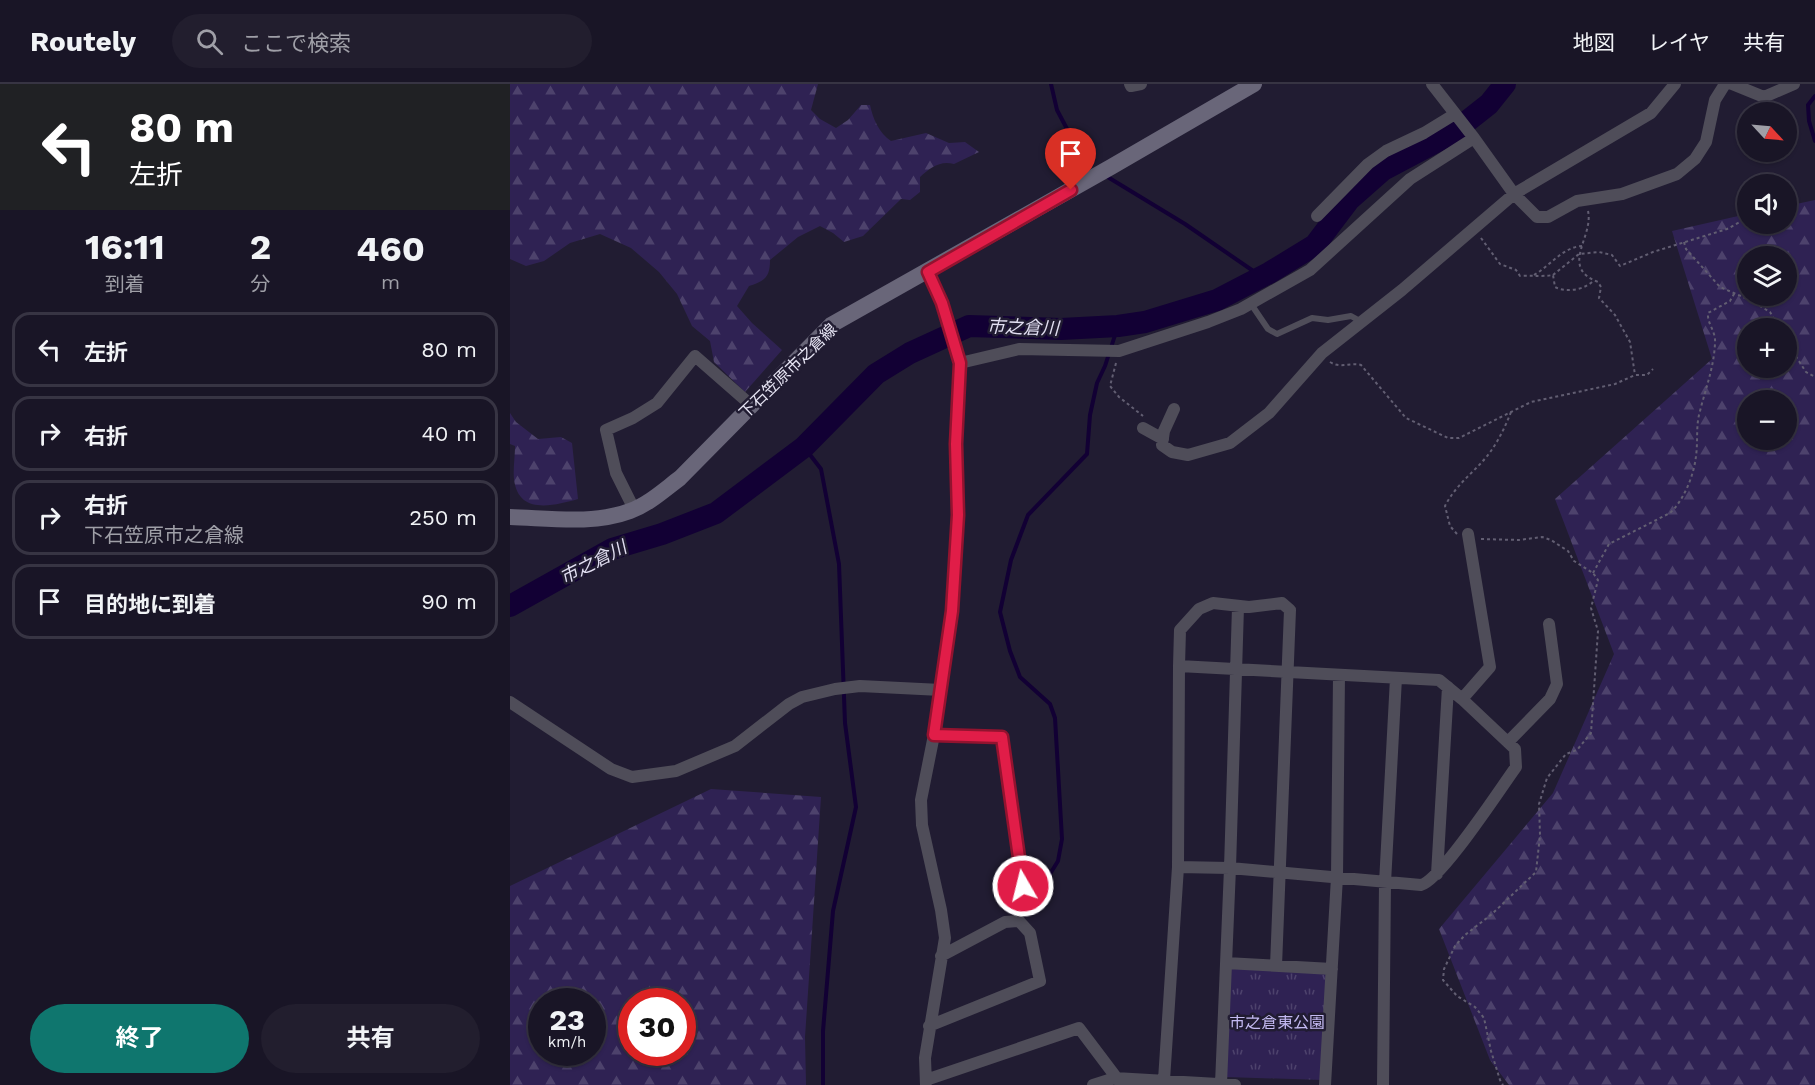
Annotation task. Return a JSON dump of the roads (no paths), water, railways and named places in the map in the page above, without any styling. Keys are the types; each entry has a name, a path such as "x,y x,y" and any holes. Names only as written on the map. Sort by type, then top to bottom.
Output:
{"main road":[{"name":"下石笠原市之倉線","path":"510,517 597,519 634,509 653,499 680,478 831,325 928,272 1254,84"}],"street":[{"path":"1130,84 1131,86 1141,84"},
{"path":"1432,84 1514,194 1537,217 1548,217 1577,201 1622,194 1677,174 1695,159 1706,142 1715,100 1725,84"},
{"path":"1174,409 1164,431 1162,445 1172,452 1188,454 1230,443 1269,413 1322,353 1402,290 1514,194 1651,113 1676,84"},
{"path":"1732,84 1764,97 1794,84"},
{"path":"1317,216 1368,164 1386,151 1424,133 1455,114"},
{"path":"960,363 1019,350 1119,351 1208,322 1251,303 1310,270 1410,179 1474,138"},
{"path":"928,272 942,303 960,363 956,444 958,515 952,611 934,735 921,800 922,825 945,938 929,1026 925,1058 926,1082 1079,1028 1119,1082"},
{"path":"634,509 616,473 606,430 633,418 657,402 695,356 752,405"},
{"path":"1144,423 1163,439"},
{"path":"1462,699 1490,667 1469,536"},
{"path":"1164,1080 1178,867 1180,630 1199,609 1213,603 1238,607 1282,603 1290,610 1276,966"},
{"path":"1221,1084 1238,607"},
{"path":"1508,742 1550,699 1557,684 1549,624"},
{"path":"1178,867 1230,868 1385,883 1421,885 1428,883 1516,767 1515,749 1439,680 1179,666"},
{"path":"1325,1085 1337,878 1339,675"},
{"path":"1383,1085 1385,883 1396,678"},
{"path":"510,702 610,769 632,777 676,771 735,746 789,704 802,698 835,689 860,686 941,690"},
{"path":"1437,874 1448,687"},
{"path":"934,735 1002,737 1023,886"},
{"path":"929,1026 1040,981 1030,933 1019,921 1005,922 941,956"},
{"path":"1226,963 1332,969"},
{"path":"1093,1085 1164,1080 1235,1085"}],"lane":[{"path":"1251,303 1268,329 1277,334 1312,318 1328,320 1351,316 1360,321"}],"waterway":[{"path":"1051,84 1057,110 1075,144 1090,163"},
{"name":"市之倉川","path":"510,606 612,549 662,534 716,513 804,447 876,374 910,353 969,326 1061,329 1145,322 1217,300 1269,273 1315,245 1349,200 1383,170 1451,134 1489,104 1505,84"},
{"path":"1815,96 1808,105 1809,121 1815,141"},
{"path":"1106,176 1185,224 1262,277"},
{"path":"1030,906 1027,901 1058,861 1062,839 1055,718 1050,704 1020,677 1010,651 1000,612 1011,560 1028,515 1087,454 1090,415 1097,383 1118,326"},
{"path":"804,447 821,469 839,564 845,723 856,807 833,911 823,1031 823,1085"}],"park label":[{"name":"市之倉東公園","path":"1277,1022"}]}
